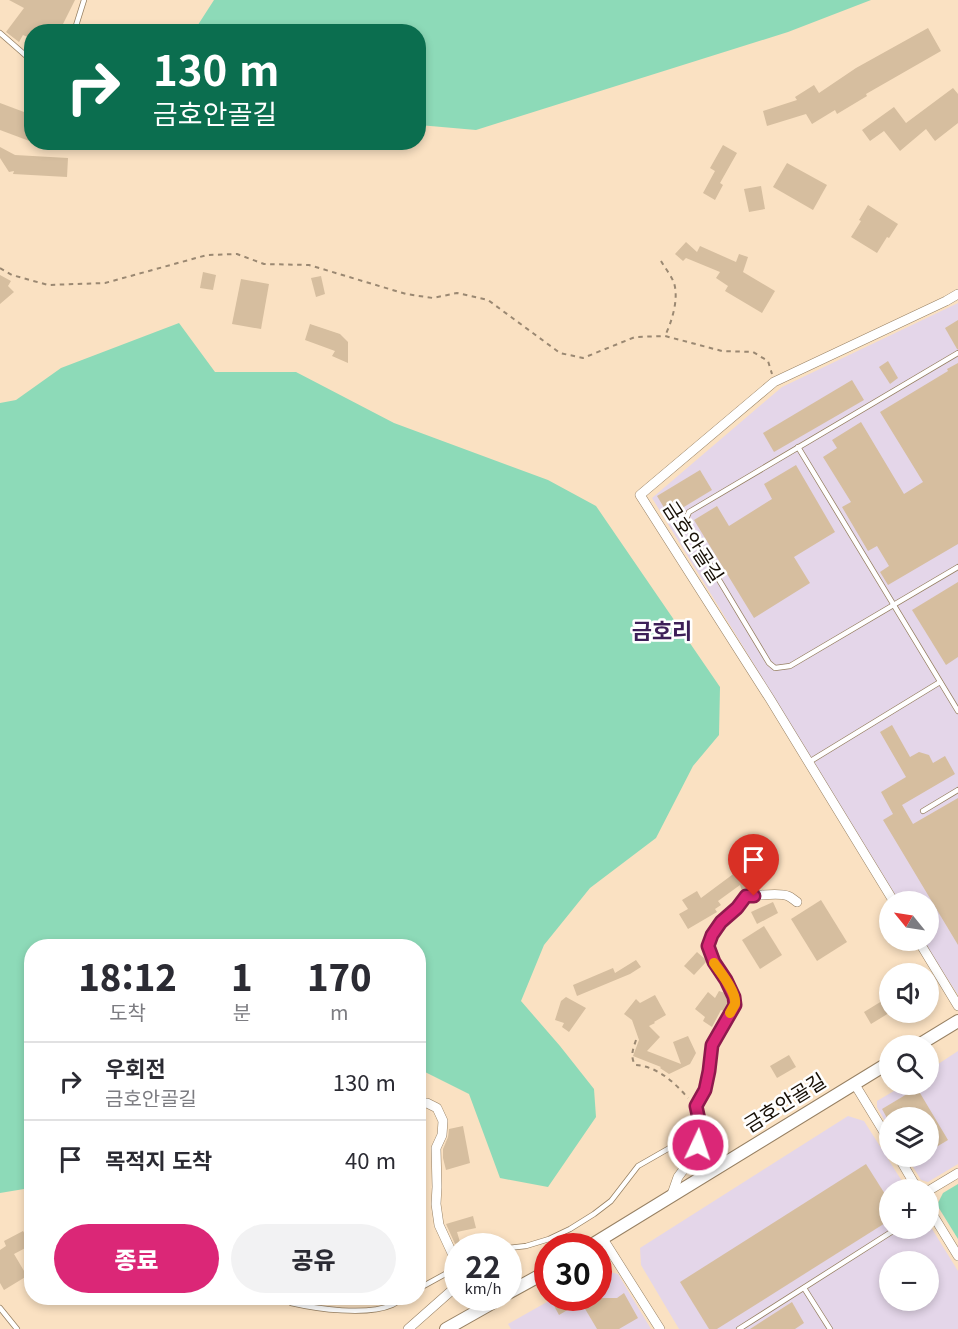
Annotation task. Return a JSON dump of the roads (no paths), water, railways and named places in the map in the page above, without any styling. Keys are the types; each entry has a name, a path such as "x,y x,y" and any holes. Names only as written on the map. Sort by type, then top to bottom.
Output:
{"street":[{"name":"금호안골길","path":"887,891 764,689 640,495 774,382 958,294"},
{"path":"671,1197 678,1177 693,1158 702,1133 696,1106 705,1090 712,1045 735,1005 734,997 714,962 708,946 712,935 746,896 777,894 788,896 797,902"},
{"path":"925,951 958,1006"},
{"path":"935,1035 958,1021"},
{"name":"금호안골길","path":"612,1233 879,1068"},
{"path":"854,1083 879,1124"},
{"path":"426,1103 437,1108 443,1121 442,1135 436,1148 436,1204 439,1225 444,1236"},
{"path":"939,1184 958,1173"},
{"path":"939,1225 958,1256"},
{"path":"612,1253 660,1329"},
{"path":"408,1329 444,1297"},
{"path":"446,1329 478,1311"}],"lane":[{"path":"76,24 84,0"},
{"path":"0,33 24,55"},
{"path":"958,353 689,512 686,519 686,525 757,644 775,668 790,666 958,567"},
{"path":"798,447 958,711"},
{"path":"809,762 940,682"},
{"path":"923,811 958,790"},
{"path":"522,1246 549,1239 594,1214 611,1201 638,1166 702,1129"},
{"path":"739,1329 880,1239"},
{"path":"426,1285 444,1275"},
{"path":"804,1288 830,1329"},
{"path":"299,1305 310,1308 374,1310 391,1305"},
{"path":"0,1308 18,1329"}],"district":[{"name":"금호리","path":"662,631"}]}
